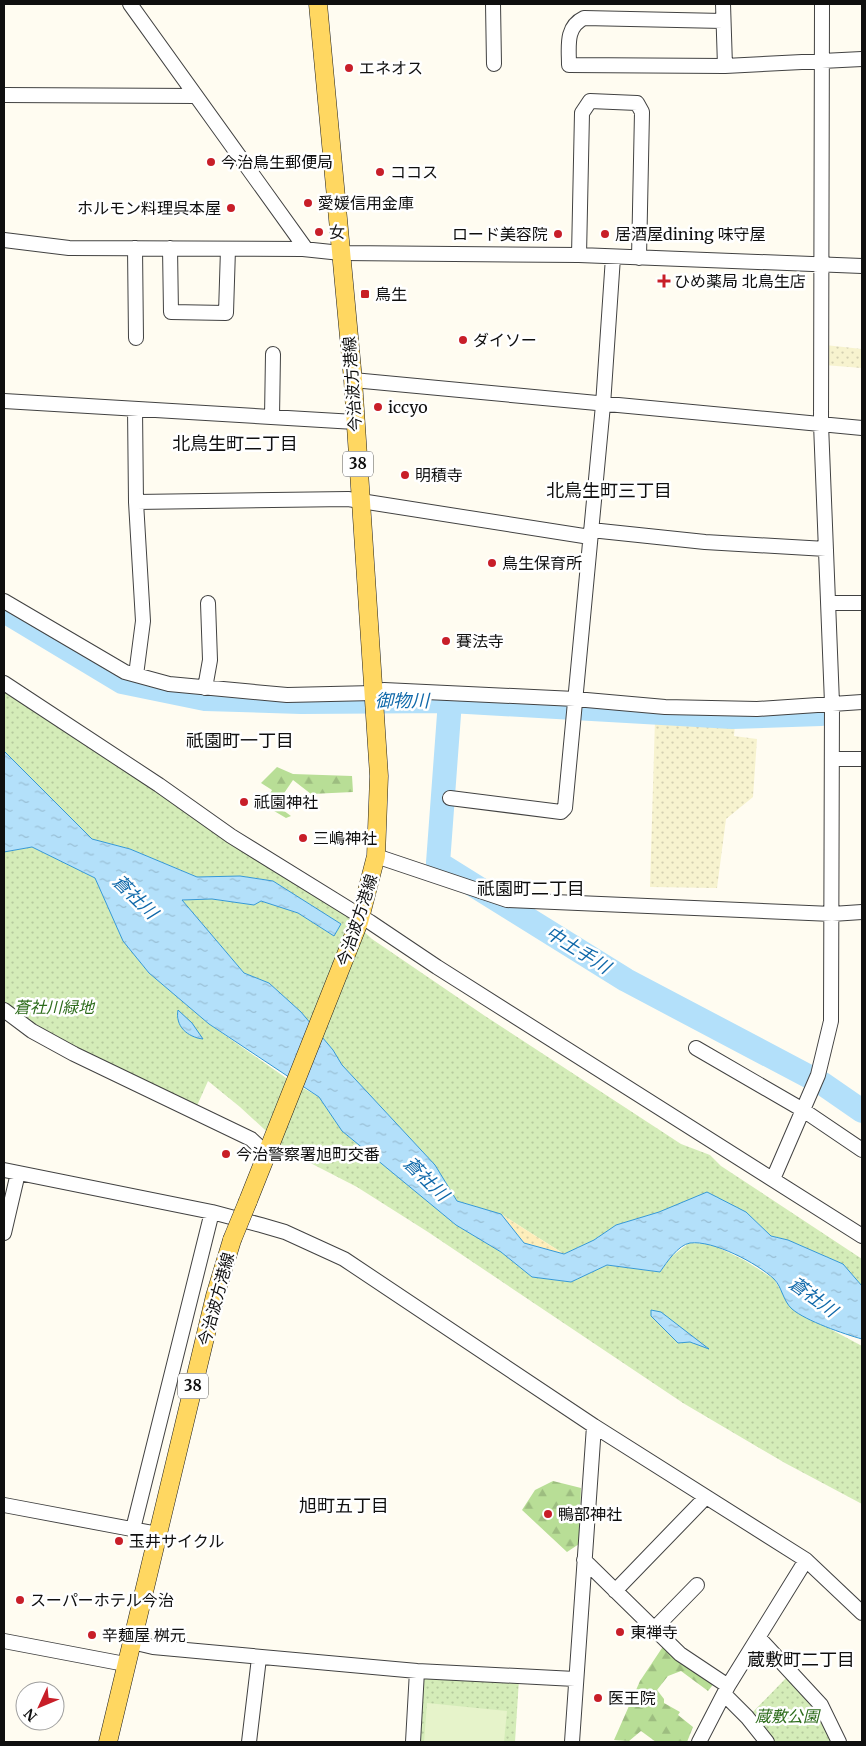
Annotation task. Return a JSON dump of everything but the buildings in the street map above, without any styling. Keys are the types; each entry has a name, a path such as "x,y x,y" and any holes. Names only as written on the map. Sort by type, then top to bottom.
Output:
{"main road":[{"name":"今治波方港線","path":"108,1742 125,1664 132,1642 215,1296 232,1240 360,919 376,856 379,776 356,422 318,4"}],"street":[{"path":"130,4 306,249"},
{"path":"493,4 494,64"},
{"path":"723,4 725,66"},
{"path":"773,1179 818,1075 831,1021 832,703 821,424 822,4"},
{"path":"723,21 584,18 576,22 568,34 568,65 725,66 862,59"},
{"path":"4,95 196,96"},
{"path":"579,255 582,113 590,101 637,103 642,112 639,258"},
{"path":"4,240 69,248 306,249 341,253 579,255 822,266 862,266"},
{"path":"135,248 136,338"},
{"path":"170,248 171,312 226,313 228,249"},
{"path":"450,798 561,812 565,808 603,404 613,257"},
{"path":"272,417 274,354"},
{"path":"353,380 862,428"},
{"path":"4,401 356,422"},
{"path":"135,409 136,502 143,620 136,675"},
{"path":"136,502 361,501 591,534 826,550"},
{"path":"4,601 125,672 169,684 287,695 374,693 384,690 575,699 665,707 757,709 862,702"},
{"path":"828,603 862,602"},
{"path":"205,688 210,660 208,604"},
{"path":"4,682 231,836 862,1236"},
{"path":"832,759 862,759"},
{"path":"376,856 508,900 832,914 862,912"},
{"path":"4,1010 32,1031 74,1054 251,1139 271,1146"},
{"path":"696,1048 803,1110 862,1150"},
{"path":"4,1170 212,1212 285,1232 344,1259 594,1426 806,1560 862,1613"},
{"path":"4,1232 18,1173"},
{"path":"133,1529 212,1212"},
{"path":"572,1742 594,1426"},
{"path":"616,1591 706,1497"},
{"path":"4,1506 158,1534"},
{"path":"584,1560 680,1654 726,1690 767,1742"},
{"path":"699,1742 726,1690 806,1560"},
{"path":"654,1629 697,1585"},
{"path":"759,1638 821,1704 839,1742"},
{"path":"4,1641 125,1664"},
{"path":"132,1642 153,1647 259,1658 417,1671 575,1679"},
{"path":"250,1742 259,1658"},
{"path":"413,1742 417,1671"}],"shaded area":[{"path":"825,345 862,349 862,368 824,365"},
{"path":"655,719 735,724 734,736 757,739 753,797 726,819 717,888 650,887"}],"green space":[{"path":"4,689 345,914 372,939 485,1016 681,1144 710,1155 721,1166 862,1259 862,1286 843,1264 788,1240 771,1236 746,1212 659,1212 616,1225 594,1240 564,1254 501,1214 457,1201 435,1165 342,1065 333,1050 301,1012 269,983 244,973 182,900 212,899 254,905 261,901 298,913 334,936 341,924 273,881 240,876 197,877 130,849 92,839 4,751"},
{"path":"277,767 293,774 352,776 353,792 311,794 293,780 276,805 291,816 286,818 264,805 272,790 261,783"},
{"name":"蒼社川緑地","path":"32,847 95,878 123,941 149,973 209,1024 289,1080 319,1097 342,1131 456,1225 501,1252 532,1277 571,1282 607,1265 660,1272 671,1257 689,1243 711,1244 744,1260 774,1279 791,1308 862,1346 862,1504 785,1463 683,1403 428,1232 357,1187 289,1152 240,1107 208,1081 196,1108 39,1028 4,1002 4,852"},
{"path":"553,1481 581,1488 579,1544 567,1552 522,1510 535,1490"},
{"path":"664,1645 715,1682 708,1691 681,1671 668,1676 657,1690 664,1699 664,1703 680,1712 678,1715 693,1727 687,1742 656,1742 641,1731 629,1741 614,1740 640,1681"},
{"path":"420,1673 519,1679 515,1742 417,1742"},
{"name":"蔵敷公園","path":"788,1676 817,1709 833,1742 769,1742 749,1716"},
{"path":"427,1703 507,1711 504,1742 424,1742"}],"sand":[{"path":"501,1214 564,1254 524,1243"}],"water":[{"name":"蒼社川","path":"4,751 92,839 130,849 197,877 240,876 273,881 341,924 334,936 298,913 261,901 254,905 212,899 182,900 244,973 269,983 301,1012 333,1050 342,1065 435,1165 457,1201 501,1214 524,1243 564,1254 594,1240 616,1225 659,1212 707,1192 746,1212 771,1236 788,1240 843,1264 862,1286 862,1339 826,1327 798,1314 789,1306 774,1279 746,1260 710,1245 700,1243 686,1244 673,1255 660,1272 607,1265 571,1282 532,1277 501,1252 456,1225 342,1131 319,1097 209,1024 149,973 123,941 95,878 32,847 4,852"},
{"path":"178,1010 192,1023 203,1039 192,1036 183,1030 178,1021"},
{"path":"651,1310 661,1312 709,1349 690,1342 678,1343 651,1316"}],"waterway":[{"name":"御物川","path":"4,611 122,682 205,699 301,702 450,701 732,717 821,714"},
{"name":"中土手川","path":"450,701 438,863 626,980 823,1084 862,1111"}],"place":[{"name":"エネオス","path":"349,68"},
{"name":"今治鳥生郵便局","path":"211,162"},
{"name":"ココス","path":"380,172"},
{"name":"愛媛信用金庫","path":"308,203"},
{"name":"ホルモン料理呉本屋","path":"231,208"},
{"name":"女","path":"319,232"},
{"name":"ロード美容院","path":"558,234"},
{"name":"居酒屋dining 味守屋","path":"605,234"},
{"name":"ひめ薬局 北鳥生店","path":"664,281"},
{"name":"鳥生","path":"365,294"},
{"name":"ダイソー","path":"463,340"},
{"name":"iccyo","path":"378,407"},
{"name":"明積寺","path":"405,475"},
{"name":"鳥生保育所","path":"492,563"},
{"name":"賽法寺","path":"446,641"},
{"name":"祇園神社","path":"244,802"},
{"name":"三嶋神社","path":"303,838"},
{"name":"今治警察署旭町交番","path":"226,1154"},
{"name":"鴨部神社","path":"548,1514"},
{"name":"玉井サイクル","path":"119,1541"},
{"name":"スーパーホテル今治","path":"20,1600"},
{"name":"東禅寺","path":"620,1632"},
{"name":"辛麺屋 桝元","path":"92,1635"},
{"name":"医王院","path":"598,1698"}],"district":[{"name":"北鳥生町二丁目","path":"235,444"},
{"name":"北鳥生町三丁目","path":"609,491"},
{"name":"祇園町一丁目","path":"240,741"},
{"name":"祇園町二丁目","path":"531,889"},
{"name":"旭町五丁目","path":"344,1506"},
{"name":"蔵敷町二丁目","path":"801,1660"}]}
